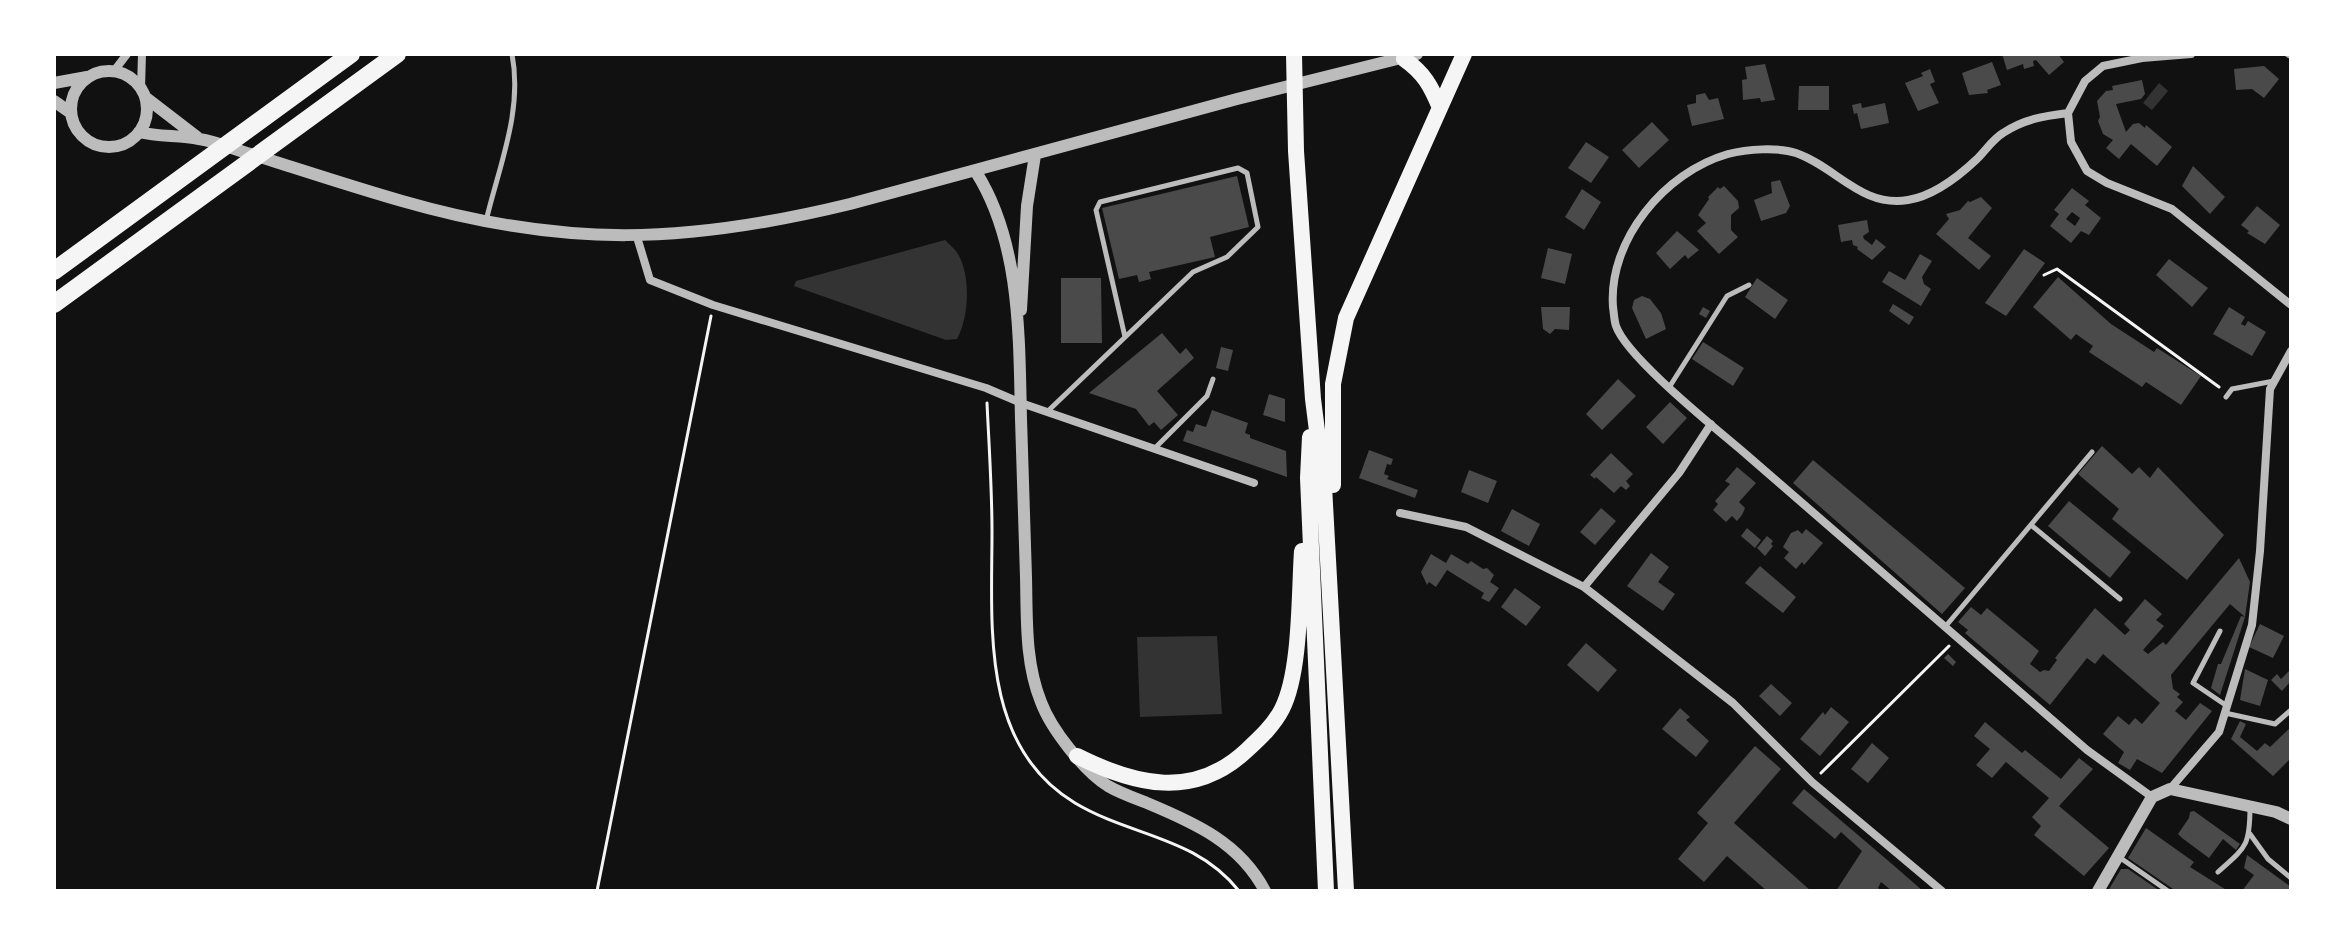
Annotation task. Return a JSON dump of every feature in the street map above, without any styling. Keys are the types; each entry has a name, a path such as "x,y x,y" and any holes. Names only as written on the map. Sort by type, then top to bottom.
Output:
{"highway":[{"path":"54,271 351,54"},
{"path":"54,304 397,54"}],"main road":[{"path":"1294,54 1296,151 1313,399 1324,486 1346,891"},
{"path":"1332,626 1333,384 1338,352 1346,318 1464,54"},
{"path":"1410,56 1430,82 1440,108"},
{"path":"1077,756 1125,778 1150,782 1199,779 1238,758 1272,724 1283,708 1294,653 1313,399"},
{"path":"1308,478 1326,891"}],"street":[{"path":"114,71 127,54"},
{"path":"87,77 74,93 71,113 75,126 93,143 106,147 130,141 145,121 142,54"},
{"path":"2191,54 2142,58 2103,66 2085,81 2068,113 2071,142 2087,171 2107,183 2172,209 2291,305"},
{"path":"139,132 199,139 399,200 485,222 562,233 637,237 691,233 788,219 1410,56"},
{"path":"54,83 95,73 114,71 125,74 199,139"},
{"path":"54,101 71,113"},
{"path":"2068,113 2030,118 2000,134 1976,160 1944,186 1908,200 1868,198 1795,152 1762,150 1728,154 1695,169 1667,188 1630,235 1619,259 1612,288 1615,325 1628,347 1711,424 2087,750 2152,797"},
{"path":"1018,333 1027,206 1035,155"},
{"path":"976,172 1001,225 1018,333 1030,658 1034,682 1048,718 1096,778 1111,788 1202,827 1237,852 1258,877 1265,891"},
{"path":"637,237 650,280 713,305 986,388 1021,403 1254,483"},
{"path":"2098,891 2152,797 2170,789 2219,732 2252,625 2270,389 2291,351"},
{"path":"1584,587 1679,473 1711,424"},
{"path":"1400,513 1466,527 1584,587 1733,703 1812,782 1942,891"},
{"path":"2170,789 2291,819"}],"lane":[{"path":"485,222 513,118 516,76 512,54"},
{"path":"1047,412 1193,272 1227,257 1258,227 1247,173 1238,168 1100,202 1096,210 1125,337"},
{"path":"1670,386 1727,296 1749,285"},
{"path":"1155,449 1207,396 1213,379"},
{"path":"2227,396 2232,389 2275,380"},
{"path":"1945,627 2092,452"},
{"path":"2031,525 2120,599"},
{"path":"2220,631 2193,683 2226,710 2275,724 2291,710"},
{"path":"2218,872 2243,849 2250,834 2250,807"},
{"path":"2250,834 2268,859 2291,878"},
{"path":"2118,857 2168,891"}],"path":[{"path":"2044,275 2057,269 2227,396"},
{"path":"597,891 713,305"},
{"path":"986,388 992,502 993,646 999,691 1018,741 1032,763 1072,801 1099,816 1175,842 1201,855 1224,873 1239,891"},
{"path":"1812,782 1957,638"}],"shaded area":[{"path":"2159,83 2168,91 2152,110 2143,103"},
{"path":"945,240 958,254 967,285 964,320 957,339 946,340 794,286 796,281"},
{"path":"1217,636 1222,714 1140,717 1137,637"}],"building":[{"path":"2002,54 2058,54 2064,62 2049,75 2036,60 2033,61 2034,66 2024,69 2023,64 2007,70"},
{"path":"1992,62 2001,85 1987,90 1988,93 1969,95 1962,73"},
{"path":"1765,64 1775,100 1743,100 1742,80 1747,79 1745,67"},
{"path":"2264,66 2279,79 2264,98 2252,89 2236,90 2234,69"},
{"path":"1930,69 1935,82 1930,84 1939,103 1918,111 1905,83 1923,76 1921,73"},
{"path":"2142,80 2145,94 2141,99 2116,104 2126,132 2133,124 2139,123 2145,128 2146,125 2172,147 2157,166 2131,144 2119,159 2106,148 2113,140 2103,134 2098,121 2097,101 2106,91 2113,90 2112,86"},
{"path":"1799,86 1829,86 1829,110 1798,110"},
{"path":"1705,93 1709,100 1718,98 1724,119 1692,126 1687,105 1696,103 1696,95"},
{"path":"1861,103 1862,108 1885,103 1889,123 1861,129 1852,105"},
{"path":"1652,122 1669,140 1639,168 1622,150"},
{"path":"1586,142 1609,157 1591,183 1568,168"},
{"path":"2193,166 2225,197 2210,214 2182,186"},
{"path":"1237,176 1249,227 1210,237 1215,257 1149,272 1151,279 1139,282 1137,275 1119,279 1102,208"},
{"path":"1780,180 1790,206 1786,213 1761,221 1754,200 1772,193 1771,182"},
{"path":"1724,186 1738,201 1739,208 1731,215 1731,230 1738,237 1719,254 1697,231 1706,223 1698,215 1708,197 1718,187"},
{"path":"2072,188 2089,201 2085,205 2101,218 2089,235 2081,231 2071,243 2050,226 2059,214 2054,210","holes":["2072,212 2080,218 2075,226 2066,219"]},
{"path":"1582,189 1601,202 1584,230 1565,217"},
{"path":"1981,197 1992,208 1968,238 1991,256 1979,270 1936,234 1949,219 1946,214 1960,210 1968,201"},
{"path":"2257,206 2280,225 2265,244 2247,233 2249,231 2241,225"},
{"path":"1867,220 1869,232 1863,236 1864,239 1872,245 1876,239 1886,247 1872,260 1853,245 1852,240 1841,242 1838,225"},
{"path":"1677,231 1699,250 1688,259 1685,255 1670,269 1656,253"},
{"path":"1548,248 1572,254 1565,284 1541,278"},
{"path":"2024,249 2045,263 2006,316 1985,303"},
{"path":"1920,254 1932,261 1922,277 1924,284 1931,289 1921,306 1882,282 1889,271 1905,280"},
{"path":"2169,259 2208,288 2192,307 2156,275"},
{"path":"2058,277 2111,324 2154,352 2157,348 2201,376 2181,405 2146,382 2142,387 2089,352 2093,346 2076,334 2071,340 2033,307"},
{"path":"1061,278 1101,278 1102,343 1061,343"},
{"path":"1757,278 1788,300 1775,319 1745,297"},
{"path":"1642,296 1650,299 1661,313 1666,329 1646,339 1632,308 1634,300"},
{"path":"1893,304 1914,317 1909,325 1889,311"},
{"path":"1541,307 1570,307 1569,330 1555,329 1550,334 1543,329"},
{"path":"1703,307 1710,311 1706,318 1699,314"},
{"path":"2229,307 2245,317 2241,324 2245,326 2248,321 2266,332 2252,356 2213,334"},
{"path":"1162,333 1180,354 1186,348 1194,358 1157,391 1178,415 1161,430 1154,422 1149,426 1136,409 1089,393"},
{"path":"1703,342 1744,368 1733,386 1692,359"},
{"path":"1221,347 1233,350 1228,371 1216,368"},
{"path":"1618,379 1636,396 1602,430 1586,414"},
{"path":"1269,394 1285,399 1285,422 1263,415"},
{"path":"1670,402 1687,418 1663,444 1646,427"},
{"path":"1212,410 1248,423 1245,433 1250,438 1286,451 1287,477 1183,441 1187,430 1193,432 1196,424 1206,427"},
{"path":"2102,446 2132,474 2139,467 2150,478 2158,467 2224,535 2187,580 2112,519 2119,509 2078,474"},
{"path":"1369,450 1393,459 1391,465 1387,464 1384,474 1389,476 1387,479 1418,490 1415,498 1359,478"},
{"path":"1611,453 1633,474 1626,481 1630,486 1626,490 1621,486 1614,493 1590,475"},
{"path":"1813,460 1965,588 1942,614 1793,483"},
{"path":"1737,467 1756,483 1739,502 1745,508 1742,515 1737,521 1732,516 1726,522 1713,510 1718,504 1715,501 1730,484 1725,481"},
{"path":"1469,470 1497,481 1488,503 1461,492"},
{"path":"2069,501 2131,552 2110,578 2048,526"},
{"path":"1601,508 1616,521 1595,545 1580,532"},
{"path":"1512,509 1540,524 1529,546 1501,531"},
{"path":"1747,528 1761,540 1755,548 1741,536"},
{"path":"1806,529 1823,543 1804,565 1802,562 1796,569 1784,558 1789,552 1783,547 1791,533 1798,530 1802,534"},
{"path":"1767,536 1773,541 1773,546 1765,556 1757,548"},
{"path":"1651,553 1669,567 1658,582 1675,594 1663,611 1627,586"},
{"path":"1431,554 1446,563 1451,554 1468,564 1471,561 1483,569 1487,568 1494,575 1490,582 1499,588 1489,602 1481,598 1484,593 1447,570 1436,587 1429,582 1427,585 1421,572"},
{"path":"2239,558 2250,582 2245,617 2230,604 2171,675 2173,689 2180,694 2177,697 2183,702 2175,711 2186,720 2200,703 2212,711 2162,773 2137,759 2130,770 2118,763 2124,752 2103,734 2118,716 2129,725 2135,718 2142,724 2160,703 2103,654 2095,664 2087,658 2050,705 1965,633 1968,630 1958,622 1971,607 1981,615 1987,608 2039,651 2030,664 2040,672 2049,671 2057,660 2055,658 2095,608 2125,635 2130,630 2124,624 2145,599 2162,614 2156,620 2164,626 2143,650 2148,654 2163,642 2166,645"},
{"path":"1760,566 1796,597 1783,613 1745,583"},
{"path":"1515,588 1541,607 1526,626 1501,607"},
{"path":"2241,616 2245,617 2220,695 2211,688 2218,664 2221,664"},
{"path":"2260,624 2284,636 2273,658 2249,647"},
{"path":"1586,643 1617,670 1598,692 1567,665"},
{"path":"1948,654 1956,662 1953,666 1944,658"},
{"path":"2245,669 2268,680 2260,706 2240,700"},
{"path":"2291,669 2291,681 2282,691 2271,680 2277,674 2281,679"},
{"path":"1771,684 1792,703 1780,716 1759,696"},
{"path":"1831,707 1849,722 1820,756 1800,739"},
{"path":"1680,708 1690,717 1686,720 1709,741 1696,757 1662,729"},
{"path":"2240,721 2246,724 2240,737 2257,751 2265,743 2270,747 2291,727 2291,758 2273,776 2231,739"},
{"path":"1985,722 2022,753 2025,750 2061,779 2079,758 2093,769 2059,806 2109,848 2084,876 2034,835 2041,826 2032,817 2049,798 2006,762 1992,778 1976,765 1990,749 1974,736"},
{"path":"1872,743 1889,758 1868,783 1851,769"},
{"path":"1755,746 1781,769 1734,823 1811,891 1767,891 1727,856 1704,882 1678,859 1708,823 1697,813"},
{"path":"1804,789 1923,891 1892,891 1881,882 1878,888 1882,891 1836,891 1862,851 1841,832 1835,839 1792,803"},
{"path":"2194,811 2240,844 2236,850 2223,839 2209,858 2182,838 2178,834 2190,812"},
{"path":"2146,828 2194,862 2190,867 2228,891 2176,891 2128,858"},
{"path":"2247,855 2291,887 2291,891 2242,891 2254,875 2244,868"},
{"path":"2121,869 2128,869 2160,891 2108,891"}]}
